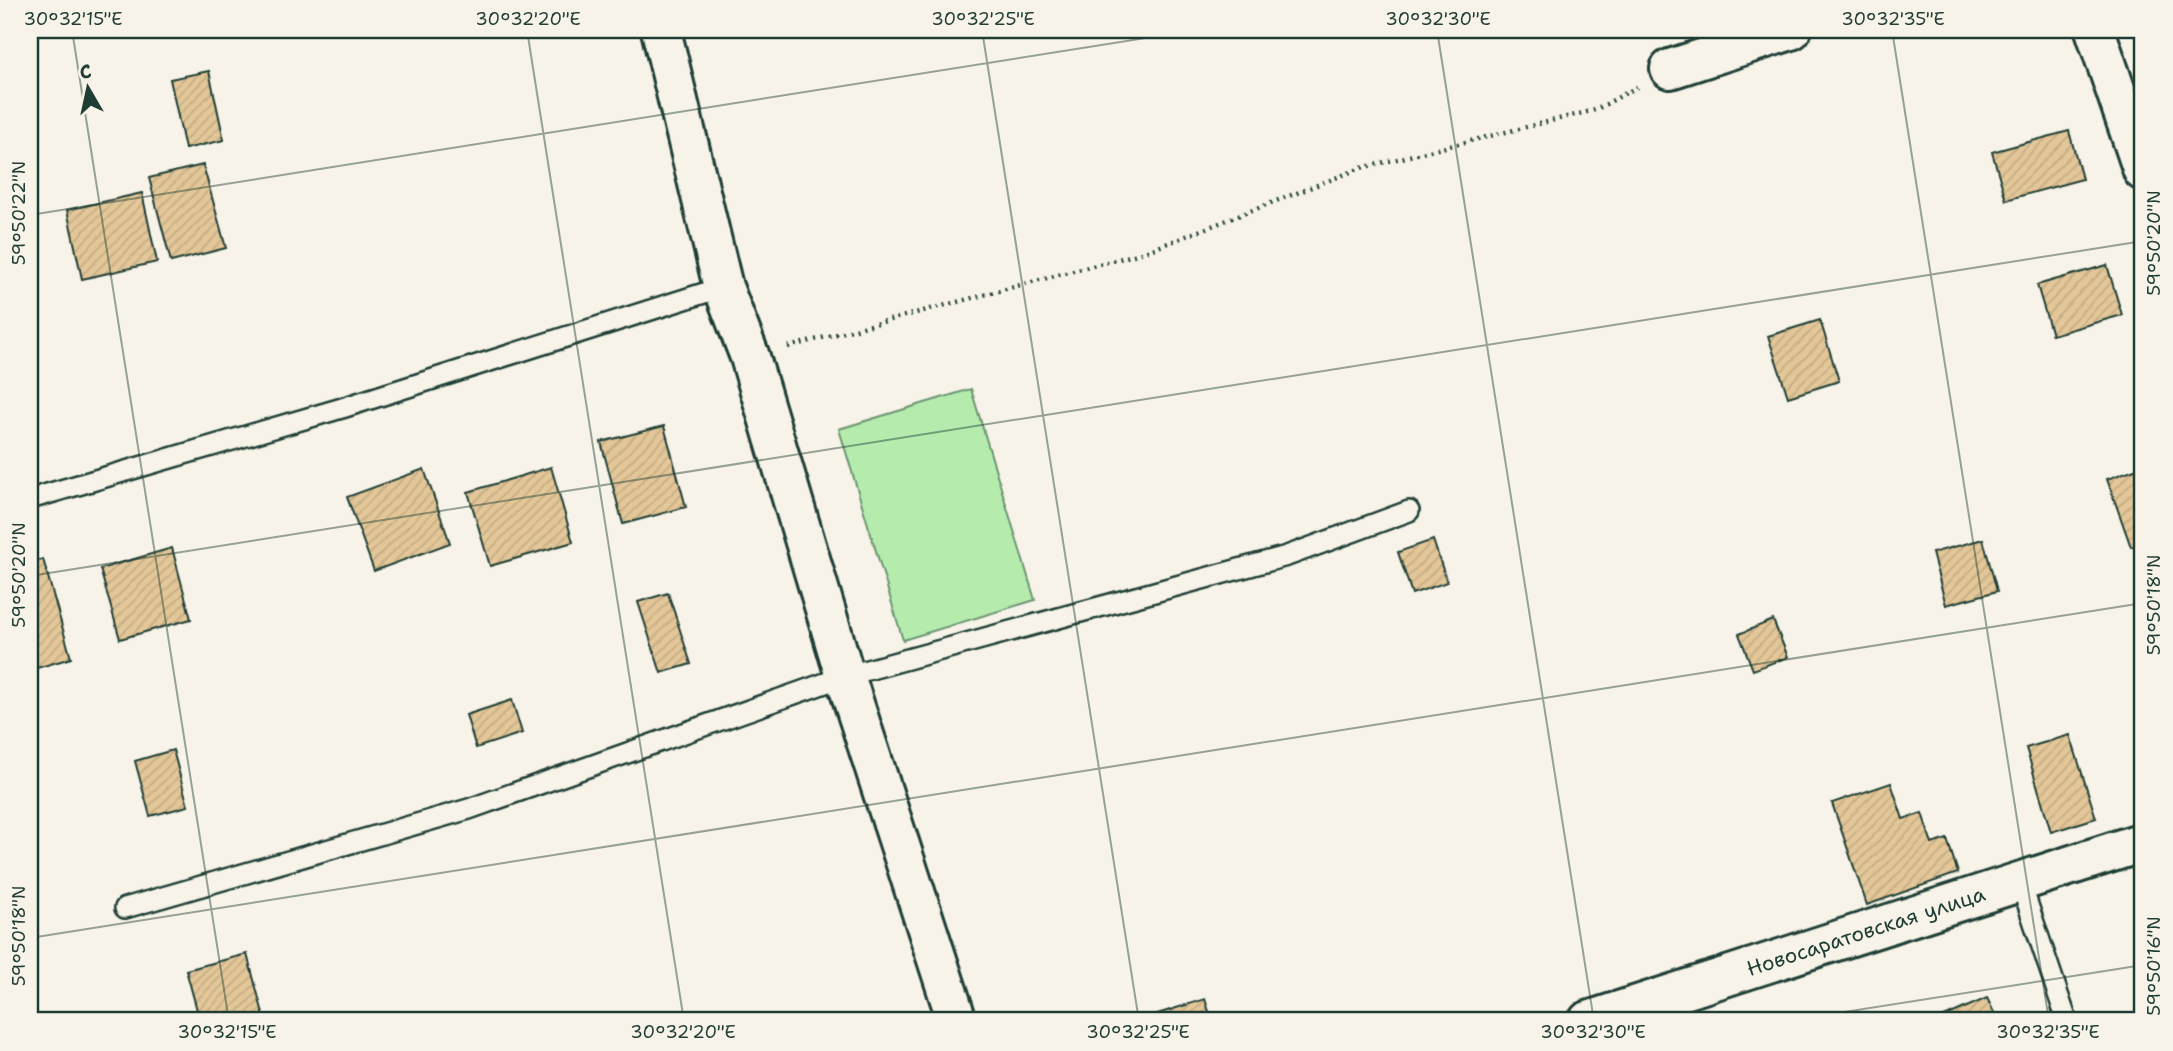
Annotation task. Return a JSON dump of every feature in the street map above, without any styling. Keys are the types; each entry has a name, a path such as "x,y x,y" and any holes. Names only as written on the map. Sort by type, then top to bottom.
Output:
{"street":[{"path":"661,30 723,287 750,357 845,676 957,1021"},
{"path":"1670,69 1791,30"},
{"path":"2095,30 2143,171"},
{"name":"Новосаратовская улица","path":"1588,1021 2143,842"}],"lane":[{"path":"30,499 342,408 723,287"},
{"path":"125,908 469,809 845,676 1287,556 1409,511"},
{"path":"2020,881 2067,1021"}],"path":[{"path":"750,357 1145,252 1361,168 1595,110 1670,69"}],"green space":[{"path":"971,389 1035,600 903,640 839,429"}],"building":[{"path":"209,71 224,140 185,149 170,79"},
{"path":"2069,131 2082,179 2006,200 1992,152"},
{"path":"203,165 226,248 171,262 149,178"},
{"path":"142,193 157,262 82,279 67,210"},
{"path":"2107,265 2122,315 2052,335 2037,285"},
{"path":"1820,320 1839,381 1788,397 1768,336"},
{"path":"664,426 686,507 623,524 601,442"},
{"path":"2143,466 2143,543 2131,547 2107,479"},
{"path":"551,467 573,542 490,566 468,492"},
{"path":"424,469 450,543 374,571 347,497"},
{"path":"1983,539 1997,591 1946,605 1932,553"},
{"path":"1433,540 1447,582 1412,594 1398,552"},
{"path":"172,548 191,619 120,639 100,569"},
{"path":"43,559 71,658 30,670 30,563"},
{"path":"668,593 691,664 661,673 638,602"},
{"path":"1773,620 1788,657 1753,670 1739,634"},
{"path":"512,700 522,733 476,748 466,715"},
{"path":"2070,735 2096,818 2051,832 2026,748"},
{"path":"173,750 188,806 150,816 135,761"},
{"path":"1891,783 1903,819 1922,813 1932,844 1947,839 1958,873 1867,905 1832,803"},
{"path":"247,954 265,1021 200,1021 186,970"},
{"path":"1987,998 1998,1021 1935,1021"},
{"path":"1205,999 1212,1021 1135,1021"}]}
